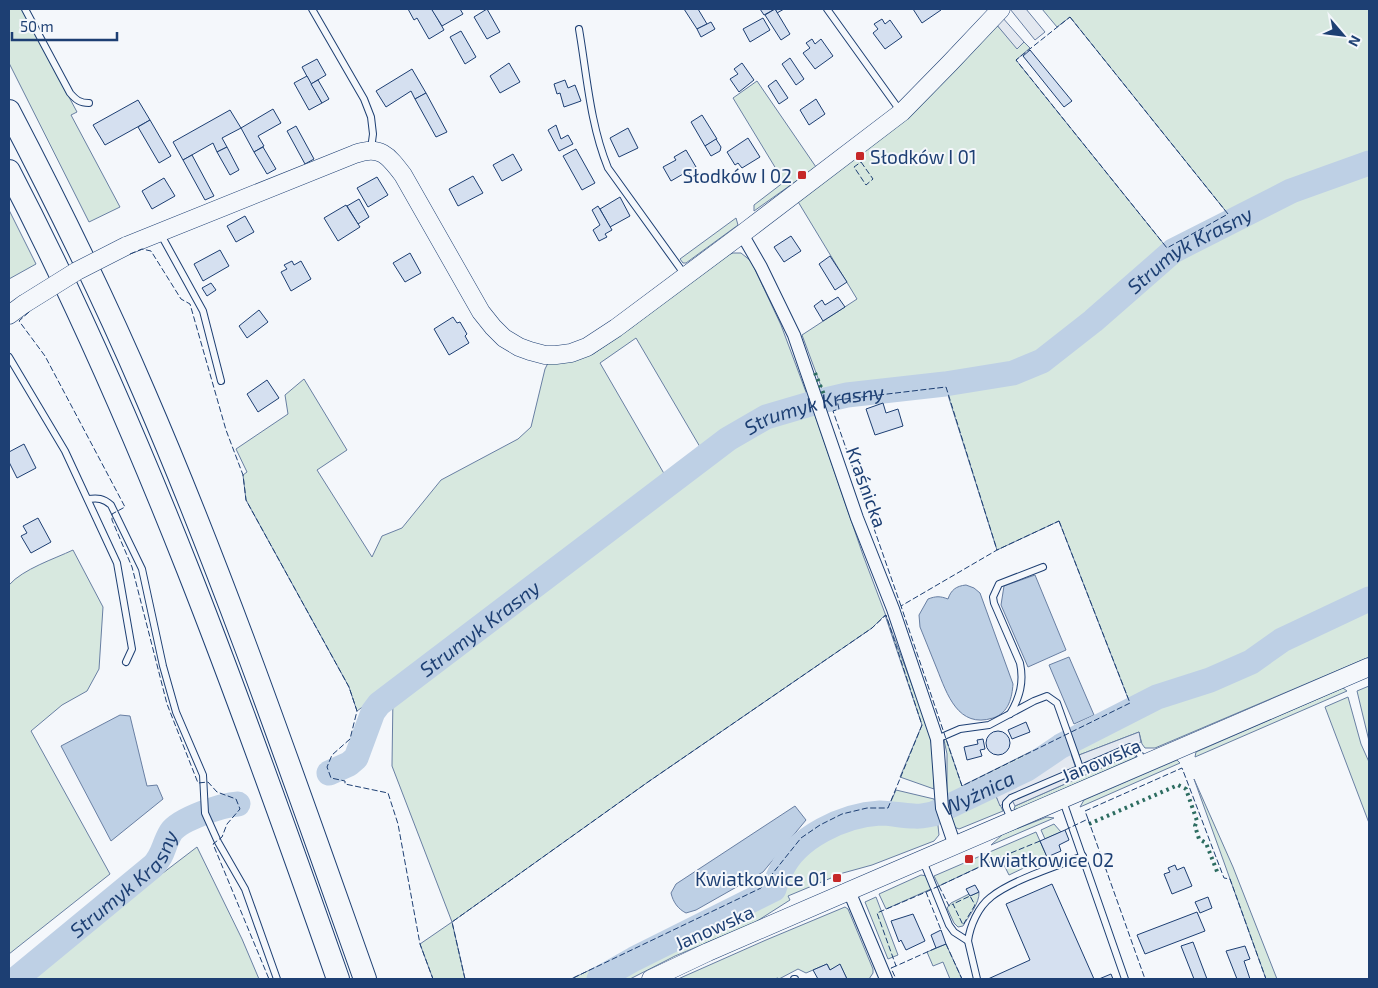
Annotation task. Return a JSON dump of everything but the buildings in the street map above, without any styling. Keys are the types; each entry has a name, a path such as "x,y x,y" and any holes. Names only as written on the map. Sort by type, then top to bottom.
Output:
{"highway":[{"path":"9,111 86,263 145,392 222,587 338,979"},
{"path":"9,171 40,231 118,403 168,522 273,759 365,979"}],"street":[{"path":"9,315 77,271 126,246 371,149 382,152 403,175 481,312 493,327 504,338 519,347 546,355 571,353 587,347 616,328 902,112 1001,9"},
{"name":"Kraśnicka","path":"742,234 761,267 794,335 857,518 893,609 937,739 940,758 940,797 945,819 955,846"},
{"name":"Janowska","path":"651,979 708,952 1369,667"},
{"path":"849,891 884,979"}],"lane":[{"path":"25,9 70,93 75,100 89,103"},
{"path":"312,9 364,99 371,116 373,134 371,149"},
{"path":"827,9 902,112"},
{"path":"578,29 594,126 608,168 686,276"},
{"path":"160,232 203,311 221,381"},
{"path":"9,357 65,451 117,563 132,649 126,662"},
{"path":"88,499 98,498 106,500 112,505 142,569 163,666 176,712 203,775 204,807 207,818 218,842 245,889 277,979"},
{"path":"1010,715 1022,687 1022,673 1020,663 994,603 993,596 1004,581 1043,567"},
{"path":"937,739 960,729 988,725 1047,696 1057,703 1080,768"},
{"path":"1012,821 1006,807 1008,800 1080,768 1132,746 1136,747 1144,764"},
{"path":"1062,799 1125,979"},
{"path":"978,979 968,941 972,925 990,898 1011,885 1083,856"},
{"path":"923,859 949,925 954,932 968,941"}],"shaded area":[{"path":"9,9 22,9 77,112 71,115 120,207 89,222 9,63"},
{"path":"1010,9 1026,9 1045,32 1035,40"},
{"path":"1042,9 1369,9 1369,159 1287,186 1228,214 1070,17 1057,27"},
{"path":"1002,17 1024,42 1017,49 996,24"},
{"path":"996,24 1018,48 1024,42 1030,48 1016,60 1167,248 1038,357 1009,366 943,376 944,381 845,392 825,397 802,335 857,299 797,200"},
{"path":"757,81 816,167 754,211 754,205 784,182 733,98"},
{"path":"1369,172 1369,595 1350,606 1286,635 1242,663 1131,706 1059,521 997,550 947,392 1037,372 1056,359 1172,259 1282,203"},
{"path":"9,210 36,264 9,279"},
{"path":"736,218 738,225 686,263 683,263 680,259"},
{"path":"733,253 741,253 751,261 781,325 809,400 765,413 722,438 703,452 636,338 600,363 666,477 537,577 357,711 349,687 246,500 243,475 247,472 236,449 288,414 285,395 304,379 347,450 317,470 372,557 382,536 402,528 441,480 518,439 531,427 548,363 572,361 593,354 631,328 723,257"},
{"path":"812,406 863,555 929,730 933,752 934,789 900,777 922,725 885,615 872,628 648,782 452,922 392,766 393,695 729,441 767,419"},
{"path":"73,550 103,607 99,669 87,691 62,705 31,731 110,874 9,954 9,585 30,569"},
{"path":"1369,603 1369,657 1155,748 1145,748 1139,732 1079,755 1075,741 1159,699 1210,684 1252,666 1284,643"},
{"path":"1369,686 1369,741 1357,691"},
{"path":"1343,688 1347,691 1195,757 1196,752"},
{"path":"1348,697 1361,744 1369,762 1369,823 1325,707"},
{"path":"1139,732 1141,742 1130,747 1133,754 1015,806 1011,798 1000,806 996,796 1036,776 1070,751 1076,769 1083,767 1079,755"},
{"path":"1064,735 1066,741 1026,768 947,805 947,754 944,740 946,739 962,786"},
{"path":"1067,745 1070,751 1036,776 996,796 1003,811 959,829 954,827 948,809 1028,771"},
{"path":"1133,754 1136,757 1016,810 1014,809 1015,806"},
{"path":"1177,760 1180,763 1080,807 1084,800"},
{"path":"1194,779 1233,867 1277,979 1266,979"},
{"path":"896,790 934,799 935,810 913,813 888,808"},
{"path":"881,815 917,818 937,816 939,835 934,841 872,865 843,873 788,896 790,900 754,923 675,956 630,979 602,979 635,960 703,928 731,911 776,890 781,873 790,859 800,848 825,831 853,820"},
{"path":"1047,817 1054,818 991,845 1003,834"},
{"path":"1054,824 1061,832 1045,839 1041,830"},
{"path":"1036,832 1047,857 1009,875 1000,857 939,886 934,876"},
{"path":"197,847 242,939 259,979 24,979"},
{"path":"782,860 772,886 592,979 571,979 761,888"},
{"path":"921,875 927,876 931,889 886,909 879,894"},
{"path":"979,892 978,901 973,910 963,926 958,927 947,908 951,903 969,894 970,896"},
{"path":"876,897 898,955 888,959 865,902"},
{"path":"845,907 848,909 873,969 869,979 847,979 840,965 830,970 827,964 806,973 798,969 779,979 678,979 766,940"},
{"path":"452,922 465,979 433,979 420,944"},
{"path":"946,944 962,979 950,979 943,962 933,966 927,952"}],"water":[{"path":"1035,575 1066,650 1028,667 1001,605 1004,586"},
{"path":"966,585 980,593 1013,684 1009,704 1003,712 993,718 981,720 963,714 950,698 920,627 919,615 928,599 943,597 948,599 954,589"},
{"path":"1069,657 1094,715 1074,724 1049,665"},
{"path":"120,715 130,716 147,786 157,785 163,799 111,841 61,746"},
{"path":"795,806 806,820 763,872 696,910 686,913 678,907 671,893 676,884"}],"waterway":[{"name":"Strumyk Krasny","path":"329,773 349,764 356,758 373,712 379,704 728,439 766,417 817,402 847,395 945,384 1013,373 1042,361 1093,321 1173,251 1291,191 1369,163"},
{"name":"Wyżnica","path":"599,979 634,959 774,889 788,859 798,848 809,838 837,823 851,818 880,813 906,816 933,814 1027,769 1061,746 1157,697 1210,680 1251,662 1282,640 1369,599"},
{"name":"Strumyk Krasny","path":"16,979 153,866 159,858 168,837 176,827 202,814 238,804"}],"hedge":[{"path":"815,373 825,397"},
{"path":"1089,824 1178,785 1186,789 1197,821 1195,826 1199,839 1206,843 1218,874"}],"fence":[{"path":"1070,17 1228,214 1167,248 1016,60 1070,17"},
{"path":"861,162 873,179 866,185 854,167 861,162"},
{"path":"130,254 142,249 151,251 181,299 190,304 226,430 243,475 246,500 349,687 357,711 350,739 332,755 327,767 331,778 345,781 345,784 388,793 398,824 420,944 433,979"},
{"path":"29,312 19,321 45,356 125,507 112,514 112,520 132,567 167,704 198,783 208,782 217,792 236,799 240,809 227,824 222,837 213,844 269,979"},
{"path":"901,606 833,411 839,409 837,400 946,387 997,550"},
{"path":"1059,521 1130,703 962,786 901,606 997,550 1059,521"},
{"path":"465,979 452,922 648,782 872,628 886,615 922,725 888,808 867,808 842,814 820,825 801,838 761,888 571,979"},
{"path":"1088,819 1085,811 1182,768 1224,878 1230,879 1266,979"},
{"path":"1065,830 1088,819 1145,979"},
{"path":"926,892 1040,841"},
{"path":"939,886 949,906 953,904 963,925 975,905 970,896 953,904"},
{"path":"936,948 896,966 877,913 926,892 941,930"},
{"path":"946,944 962,979"},
{"path":"896,966 891,968 896,979"}],"place":[{"name":"Słodków I 01","path":"860,156"},
{"name":"Słodków I 02","path":"802,175"},
{"name":"Kwiatkowice 02","path":"969,859"},
{"name":"Kwiatkowice 01","path":"837,878"}]}
